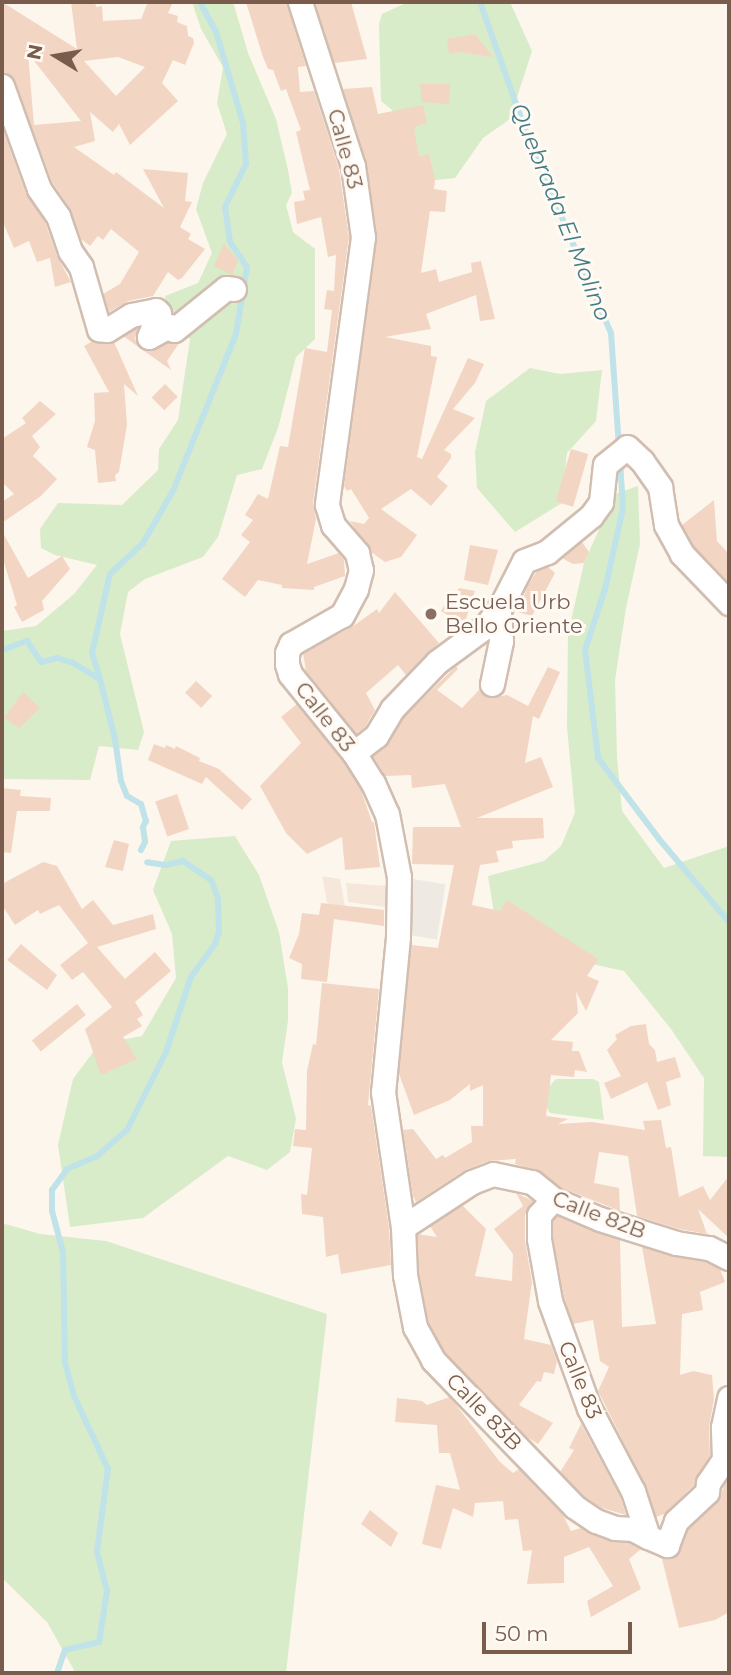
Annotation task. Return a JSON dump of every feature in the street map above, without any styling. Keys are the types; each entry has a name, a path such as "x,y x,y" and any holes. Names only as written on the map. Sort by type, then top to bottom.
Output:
{"street":[{"name":"Calle 83","path":"300,2 353,166 363,237 327,505 333,525 357,553 361,570 356,589 342,615 291,644 287,653 287,664 290,674 354,753 387,814 399,877 398,937 383,1091 403,1227"},
{"path":"2,86 39,188 58,216 70,251 81,267 99,329 107,330 131,315 156,310 159,313 149,337 169,326 174,330 226,288 234,289"},
{"path":"354,753 376,736 392,709 437,662 486,626 499,609 524,561 547,552 592,516 601,502 606,465 627,447 642,461 660,487 666,525 682,554 729,603"},
{"path":"492,684 500,641 499,609"},
{"name":"Calle 82B","path":"403,1227 472,1182 493,1174 532,1182 553,1199 600,1219 676,1243 709,1248 729,1258"},
{"name":"Calle 83","path":"553,1199 539,1216 539,1239 550,1301 589,1408 658,1541"},
{"name":"Calle 83B","path":"403,1227 405,1275 415,1327 433,1360 575,1507 596,1521 632,1529 658,1541"},
{"path":"658,1541 707,1492 708,1483 724,1458 723,1427 729,1398"}],"shaded area":[{"path":"322,876 340,879 345,906 343,921 330,917"},
{"path":"413,879 446,884 437,939 404,934"},
{"path":"346,883 387,886 386,907 348,902"}],"green space":[{"path":"192,2 231,2 234,5 248,53 276,119 292,193 286,205 293,232 315,249 315,339 296,357 278,428 262,469 237,475 218,537 203,557 145,579 128,592 120,634 144,732 138,750 99,746 90,780 2,779 2,631 36,626 74,594 97,565 55,555 41,548 40,529 58,503 122,505 158,470 159,449 178,420 190,339 168,317 165,296 198,283 212,253 196,209 203,183 227,134 217,103 223,67 201,29"},
{"path":"408,2 510,2 532,51 510,119 483,138 455,178 408,183 392,110 381,101 379,24 382,14"},
{"path":"530,368 560,374 602,370 596,421 567,453 562,503 515,532 477,488 475,452 486,401"},
{"path":"638,486 640,544 626,608 615,680 617,757 622,811 664,868 729,846 729,1157 703,1156 704,1078 671,1029 624,971 499,944 488,876 544,861 561,846 575,813 567,727 568,634 584,563 615,494"},
{"path":"235,836 259,875 279,932 288,988 288,1021 282,1062 296,1119 290,1152 267,1170 228,1156 143,1218 70,1227 58,1145 73,1079 99,1044 142,1036 176,978 172,934 153,890 171,841"},
{"path":"556,1079 593,1079 599,1082 604,1120 550,1113 540,1097"},
{"path":"2,1223 40,1234 106,1241 327,1314 286,1673 72,1673 74,1670 47,1622 2,1578"}],"building":[{"path":"2,2 77,49 71,2 95,2 96,7 102,6 103,21 141,19 148,2 173,2 168,13 178,16 177,22 187,26 188,36 193,38 194,43 185,65 173,60 162,83 178,101 130,145 119,124 113,132 90,112 95,141 74,147 114,175 116,172 164,208 143,169 188,173 185,201 192,202 180,227 191,234 188,239 205,249 182,278 178,280 168,272 153,296 128,301 109,312 103,294 120,284 139,252 111,229 103,240 98,236 90,246 81,239 70,208 52,182 15,81 2,72","holes":["28,53 81,121 34,125","118,57 145,67 116,96 84,61"]},
{"path":"246,2 286,2 306,66 298,67 300,92 314,91 339,169 349,237 313,503 316,519 307,564 339,553 344,560 345,576 314,587 314,590 282,588 282,585 258,580 245,597 222,579 250,542 241,535 253,520 245,515 258,494 268,499 280,446 288,447 305,348 327,352 332,310 324,309 327,290 334,291 336,255 328,257 321,217 297,224 294,202 305,200 303,191 310,190 296,132 301,130 286,89 281,91 273,70 268,69"},
{"path":"315,2 351,2 367,59 334,63"},
{"path":"475,34 493,57 460,52 449,54 447,39"},
{"path":"420,84 450,84 449,104 422,102"},
{"path":"372,87 378,114 423,105 427,123 414,127 419,157 429,154 435,180 434,189 447,191 445,212 430,211 421,273 436,269 439,282 472,272 471,263 481,261 495,319 480,321 476,295 426,314 431,329 385,337 431,346 431,356 437,357 417,457 422,459 468,358 484,364 475,383 453,409 475,418 444,450 451,454 451,458 437,477 448,486 431,506 411,489 381,509 417,535 401,557 385,562 371,552 350,521 364,524 369,518 351,489 347,491 344,486 377,235 366,162 343,89"},
{"path":"2,127 26,194 45,222 57,256 71,282 55,287 50,258 37,262 29,241 14,248 2,220"},
{"path":"224,244 238,260 232,275 214,266"},
{"path":"138,328 135,339 143,350 150,351 168,342 180,342 167,361 171,370 123,336"},
{"path":"93,341 114,342 138,396 124,384 127,425 119,472 115,475 116,481 98,483 95,450 87,447 95,421 94,393 109,392 84,346"},
{"path":"165,384 178,397 164,410 152,397"},
{"path":"40,401 56,414 32,436 40,447 33,456 57,479 41,496 2,523 2,502 14,494 2,482 2,439 26,423 22,418"},
{"path":"571,449 588,454 573,507 556,502"},
{"path":"714,500 717,541 729,554 729,582 693,546 682,525"},
{"path":"2,531 28,578 62,556 70,569 42,601 44,610 22,622 14,607 17,605 2,556"},
{"path":"582,542 589,552 584,563 573,564 562,558"},
{"path":"470,545 498,550 488,585 464,580"},
{"path":"548,567 555,573 532,616 518,612 528,585 537,571"},
{"path":"459,588 475,591 464,625 441,611 447,601 454,599"},
{"path":"395,592 439,643 406,675 398,665 366,693 375,710 365,727 356,734 306,671 303,653 352,627 377,609 379,613"},
{"path":"456,666 458,669 437,690 462,708 479,690 490,698 507,695 528,706 548,667 560,672 539,719 533,716 525,763 541,757 553,787 477,818 543,818 544,838 512,841 513,848 496,851 499,862 480,865 472,905 500,911 507,900 598,959 587,976 599,981 586,1011 576,992 578,1013 551,1040 573,1042 572,1051 579,1051 587,1072 575,1070 574,1077 551,1075 546,1116 568,1119 558,1124 592,1122 645,1130 643,1121 661,1120 666,1148 671,1147 679,1197 703,1186 710,1200 729,1176 729,1238 698,1209 707,1234 679,1229 637,1216 628,1156 599,1152 594,1183 619,1188 620,1211 560,1187 540,1171 515,1164 516,1159 488,1161 465,1170 416,1202 413,1196 403,1130 413,1129 436,1159 443,1155 445,1158 472,1142 471,1126 483,1126 483,1085 470,1091 470,1084 450,1100 414,1115 399,1074 411,945 438,948 454,865 412,864 413,827 461,827 445,784 412,788 411,775 385,776 373,756 388,744 403,718"},
{"path":"196,681 212,696 201,708 185,693"},
{"path":"23,692 40,708 19,728 4,718"},
{"path":"297,704 343,761 361,790 374,822 380,867 345,870 342,837 307,854 286,833 260,786 301,743 281,717"},
{"path":"154,744 175,749 176,746 200,758 199,761 219,769 252,799 242,810 206,777 202,784 148,760"},
{"path":"2,788 21,790 20,796 51,798 50,811 17,811 11,853 2,852"},
{"path":"177,794 189,829 167,836 155,801"},
{"path":"114,840 129,844 123,871 105,867"},
{"path":"43,862 57,866 82,909 93,900 113,925 153,914 156,929 97,947 125,979 155,952 171,971 135,1002 143,1015 137,1019 142,1026 123,1037 137,1059 101,1075 85,1029 112,1007 83,972 72,980 60,965 88,943 59,905 40,914 38,910 15,925 2,905 2,884"},
{"path":"321,903 384,910 384,926 334,919 327,982 301,979 302,964 289,958 299,934 302,913 319,915"},
{"path":"21,944 57,975 47,990 7,960"},
{"path":"322,983 379,989 368,1105 371,1106 389,1228 391,1265 341,1274 338,1254 326,1257 323,1217 302,1214 301,1194 307,1195 312,1148 293,1146 295,1129 306,1130 307,1071 313,1044 316,1045"},
{"path":"77,1004 86,1015 41,1051 32,1041"},
{"path":"646,1024 649,1044 655,1050 657,1062 675,1057 681,1077 666,1082 671,1105 658,1110 647,1082 611,1099 604,1083 621,1076 607,1050 617,1039 615,1035 631,1026"},
{"path":"516,1193 533,1201 525,1215 525,1241 532,1282 524,1339 551,1345 557,1361 554,1374 544,1372 541,1382 537,1381 519,1405 553,1423 538,1444 527,1437 444,1352 428,1322 419,1273 417,1234 437,1237 430,1226 462,1205 486,1229 475,1276 512,1281 513,1254 494,1229 523,1206"},
{"path":"557,1216 620,1240 622,1327 656,1324 642,1247 705,1262 720,1269 725,1282 700,1292 703,1310 682,1314 680,1375 693,1371 712,1375 714,1399 709,1427 710,1455 694,1485 664,1514 656,1517 645,1485 598,1391 609,1367 600,1361 593,1320 573,1324 564,1297 553,1238 553,1220"},
{"path":"450,1397 500,1462 513,1473 519,1469 563,1515 571,1531 581,1528 610,1541 629,1543 641,1549 629,1559 641,1589 591,1617 587,1601 613,1586 589,1547 564,1557 564,1583 527,1584 532,1550 523,1551 518,1519 505,1520 503,1501 475,1503 473,1517 453,1508 441,1549 422,1544 436,1485 460,1490 450,1453 439,1453 437,1425 395,1422 397,1398 422,1401 427,1405"},
{"path":"581,1424 620,1496 626,1515 602,1508 585,1497 560,1472 574,1450 569,1448"},
{"path":"729,1476 729,1612 715,1620 679,1628 662,1559 676,1555 688,1529 717,1502"},
{"path":"370,1510 398,1533 391,1547 361,1524"}],"waterway":[{"path":"100,679 92,653 110,574 143,543 173,491 236,334 247,267 230,242 225,207 246,164 243,123 216,32 200,2"},
{"name":"Quebrada El Molino","path":"480,2 529,140 611,333 619,447"},
{"name":"Quebrada El Molino","path":"620,461 623,508 605,589 585,650 598,758 659,839 729,922"},
{"path":"2,650 27,641 41,662 57,658 73,663 100,679 115,739 121,781 127,796 141,804 146,821 143,827 145,842 141,850"},
{"path":"57,1673 65,1650 99,1642 107,1591 97,1552 108,1469 74,1396 65,1363 63,1252 52,1211 52,1190 67,1169 97,1156 127,1130 166,1052 191,977 215,944 219,932 218,898 211,880 183,861 165,865 147,862"}],"place":[{"name":"Escuela Urb Bello Oriente","path":"431,614"}]}
